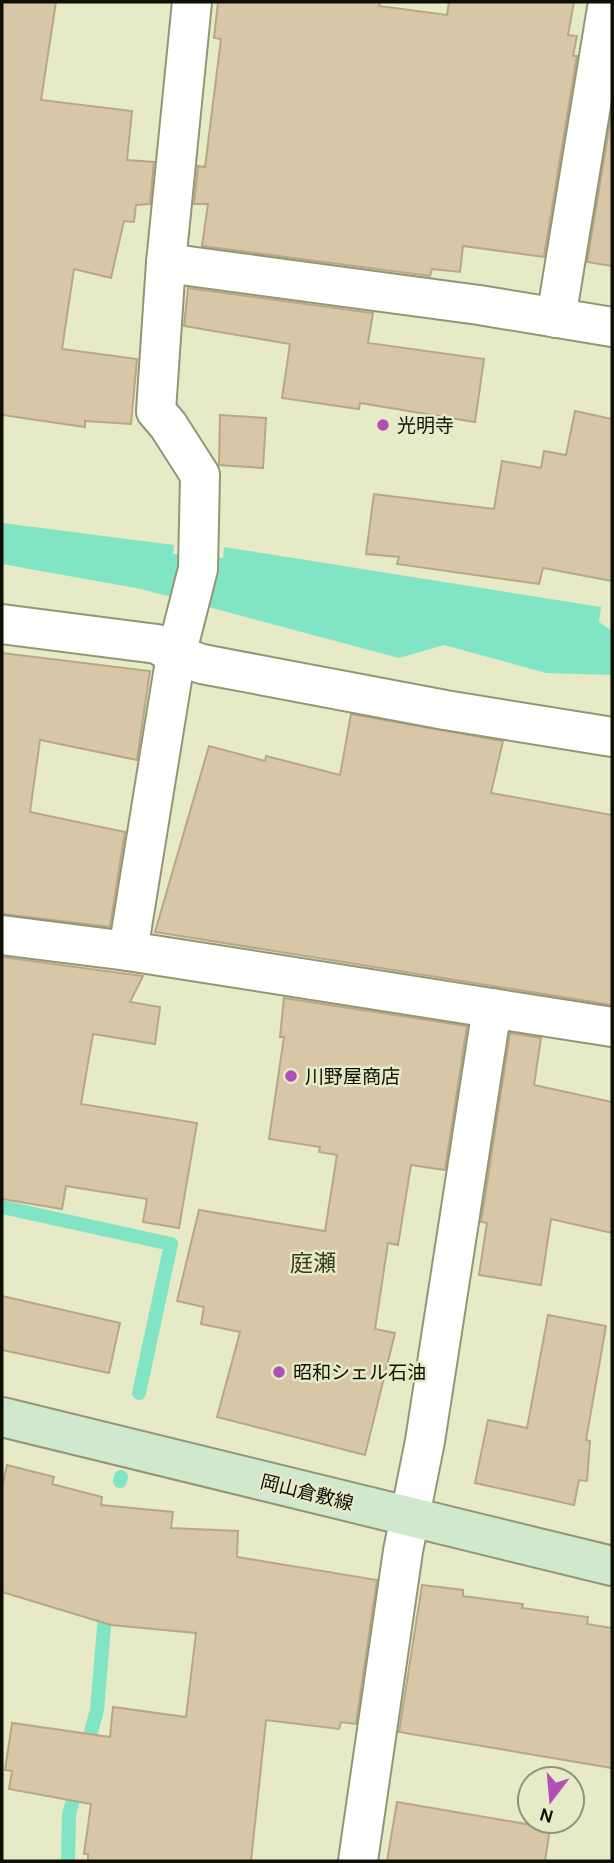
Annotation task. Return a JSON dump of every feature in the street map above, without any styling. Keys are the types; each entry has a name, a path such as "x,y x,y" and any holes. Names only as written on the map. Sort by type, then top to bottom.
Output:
{"main road":[{"name":"岡山倉敷線","path":"2,1418 612,1566"}],"street":[{"path":"128,951 176,655 198,569 200,475 156,411 166,263 192,2"},
{"path":"556,318 608,2"},
{"path":"166,263 612,327"},
{"path":"2,624 157,644 176,655 202,664 445,710 612,737"},
{"path":"2,936 128,951 612,1027"},
{"path":"358,1861 401,1565 425,1441 492,1008"}],"shaded area":[{"path":"2,523 174,545 173,554 223,558 224,547 601,607 599,622 612,631 612,675 546,673 444,645 399,658 141,589 2,564"}],"building":[{"path":"2,2 56,2 41,100 132,111 127,160 154,162 150,204 136,205 134,222 124,221 111,278 74,269 62,349 137,359 131,424 85,421 85,427 2,415"},
{"path":"218,2 380,2 379,6 447,15 449,2 574,2 568,35 577,36 573,56 577,56 544,257 463,246 460,272 432,269 430,276 202,246 208,204 194,204 198,166 205,167 221,39 214,38"},
{"path":"612,111 612,266 587,262"},
{"path":"188,288 373,313 368,343 484,359 475,422 360,403 359,409 282,398 290,344 184,326"},
{"path":"575,411 612,419 612,581 543,568 539,584 397,564 399,557 366,554 374,494 494,509 502,461 541,468 544,451 566,455"},
{"path":"220,415 266,418 263,468 219,465"},
{"path":"2,653 150,671 137,760 40,740 30,812 125,832 110,927 2,914"},
{"path":"351,714 503,741 491,793 612,815 612,1005 155,932 209,746 265,761 266,756 340,775"},
{"path":"2,957 143,976 130,1002 160,1007 155,1044 93,1034 81,1104 197,1123 179,1228 143,1222 147,1199 66,1186 62,1209 2,1199"},
{"path":"284,998 467,1026 445,1170 411,1165 398,1245 388,1243 375,1329 395,1333 365,1455 217,1417 240,1332 201,1324 204,1307 177,1301 199,1210 325,1231 337,1155 319,1152 320,1147 269,1139 284,1037 280,1037"},
{"path":"510,1033 541,1038 534,1085 612,1102 612,1233 551,1219 541,1285 479,1275 487,1223 481,1222"},
{"path":"2,1296 120,1323 109,1373 2,1350"},
{"path":"548,1315 606,1326 586,1440 590,1441 587,1481 579,1480 574,1505 475,1483 488,1420 527,1428"},
{"path":"7,1465 54,1477 52,1484 102,1497 101,1505 173,1512 171,1528 238,1531 237,1557 377,1580 356,1724 341,1722 339,1729 266,1720 251,1861 88,1861 88,1854 84,1854 91,1804 9,1789 12,1771 5,1770 12,1723 110,1737 113,1707 186,1717 196,1633 111,1625 2,1592 2,1487"},
{"path":"422,1585 463,1590 463,1596 523,1604 522,1608 588,1617 587,1624 612,1628 612,1768 399,1732"},
{"path":"397,1802 516,1822 516,1835 549,1835 545,1861 387,1861"}],"waterway":[{"path":"2,1207 171,1244 139,1393"},
{"path":"120,1481 121,1477"},
{"path":"86,1750 97,1710 106,1604"},
{"path":"68,1861 69,1814 78,1783"}],"place":[{"name":"光明寺","path":"383,425"},
{"name":"川野屋商店","path":"291,1076"},
{"name":"昭和シェル石油","path":"279,1372"}],"district":[{"name":"庭瀬","path":"313,1263"}]}
